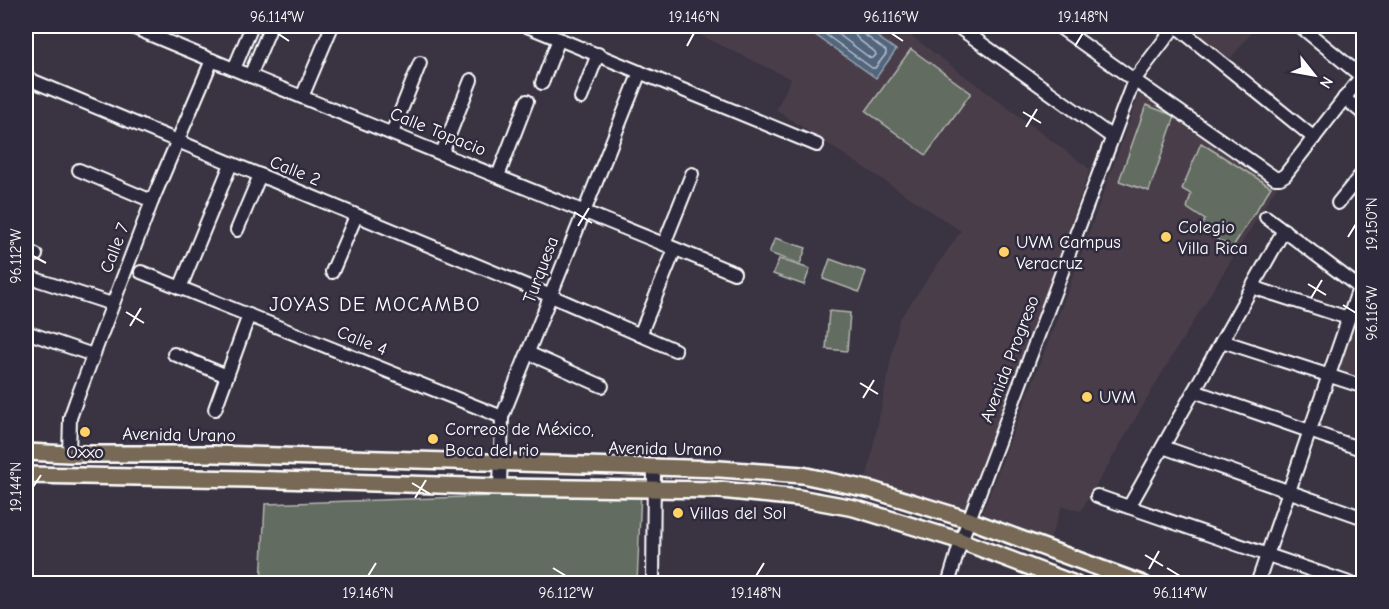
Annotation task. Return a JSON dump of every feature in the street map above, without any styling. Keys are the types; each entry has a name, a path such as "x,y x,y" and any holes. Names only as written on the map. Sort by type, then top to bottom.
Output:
{"main road":[{"name":"Avenida Urano","path":"26,452 214,454 720,469 802,475 872,490 969,520 1143,584"},
{"path":"26,475 500,487 654,488 720,490 799,498 854,508 961,541 1075,584"}],"street":[{"name":"Calle Topacio","path":"130,26 734,273"},
{"path":"234,69 252,26"},
{"path":"250,76 270,26"},
{"path":"302,97 332,26"},
{"path":"527,26 817,145"},
{"path":"957,26 1112,137"},
{"path":"1058,26 1275,178 1285,175 1362,74 1300,26"},
{"path":"1175,26 1314,138"},
{"name":"Avenida Progreso","path":"948,584 961,541 1134,80 1175,26"},
{"path":"542,83 559,39"},
{"path":"581,98 598,54"},
{"name":"Calle 7","path":"69,454 70,418 152,201 212,60"},
{"path":"392,133 420,63"},
{"name":"Turquesa","path":"500,487 502,417 640,72"},
{"name":"Calle 2","path":"26,78 551,296 675,350"},
{"path":"442,153 471,80"},
{"path":"1344,98 1364,114"},
{"path":"498,176 527,101"},
{"path":"180,288 231,164"},
{"path":"79,170 152,201"},
{"path":"1338,203 1364,171"},
{"path":"643,336 674,248 692,174"},
{"path":"237,230 260,176"},
{"path":"332,272 357,216"},
{"path":"1257,584 1348,318 1362,287 1266,217"},
{"path":"1130,507 1284,230"},
{"name":"Calle 4","path":"141,272 502,417"},
{"path":"26,276 112,304"},
{"path":"1252,287 1348,318"},
{"path":"215,409 249,315"},
{"path":"26,332 93,355"},
{"path":"1222,341 1364,387"},
{"path":"528,353 602,386"},
{"path":"174,354 227,376"},
{"path":"1194,391 1364,450"},
{"path":"1163,447 1364,518"},
{"path":"653,584 654,468"},
{"path":"1097,496 1352,584"}],"shaded area":[{"name":"UVM Campus Veracruz","path":"681,26 898,26 1090,169 966,517 866,481 899,320 961,231 776,110 791,79"},
{"path":"1189,26 1257,26 1230,59"},
{"path":"1141,89 1279,183 1174,353 1081,511 1062,506 1050,539 982,513 1068,290"},
{"path":"1360,302 1364,304 1363,382 1336,373"}],"green space":[{"path":"911,49 971,93 926,155 866,111"},
{"path":"1146,105 1175,116 1149,191 1119,181"},
{"path":"1201,143 1271,187 1232,248 1200,229 1205,220 1187,208 1191,194 1182,189"},
{"path":"775,238 806,248 800,264 769,253"},
{"path":"779,259 810,269 804,285 773,274"},
{"path":"830,259 866,272 859,292 823,279"},
{"path":"829,311 850,313 847,351 826,349"},
{"path":"641,491 637,583 261,584 265,504"}],"water":[{"path":"820,26 862,26 896,50 876,78 814,34"}],"place":[{"name":"Colegio Villa Rica","path":"1166,237"},
{"name":"UVM Campus Veracruz","path":"1004,252"},
{"name":"UVM","path":"1087,397"},
{"name":"Oxxo","path":"85,432"},
{"name":"Correos de México, Boca del rio","path":"433,439"},
{"name":"Villas del Sol","path":"678,513"}],"district":[{"name":"JOYAS DE MOCAMBO","path":"375,304"}]}
